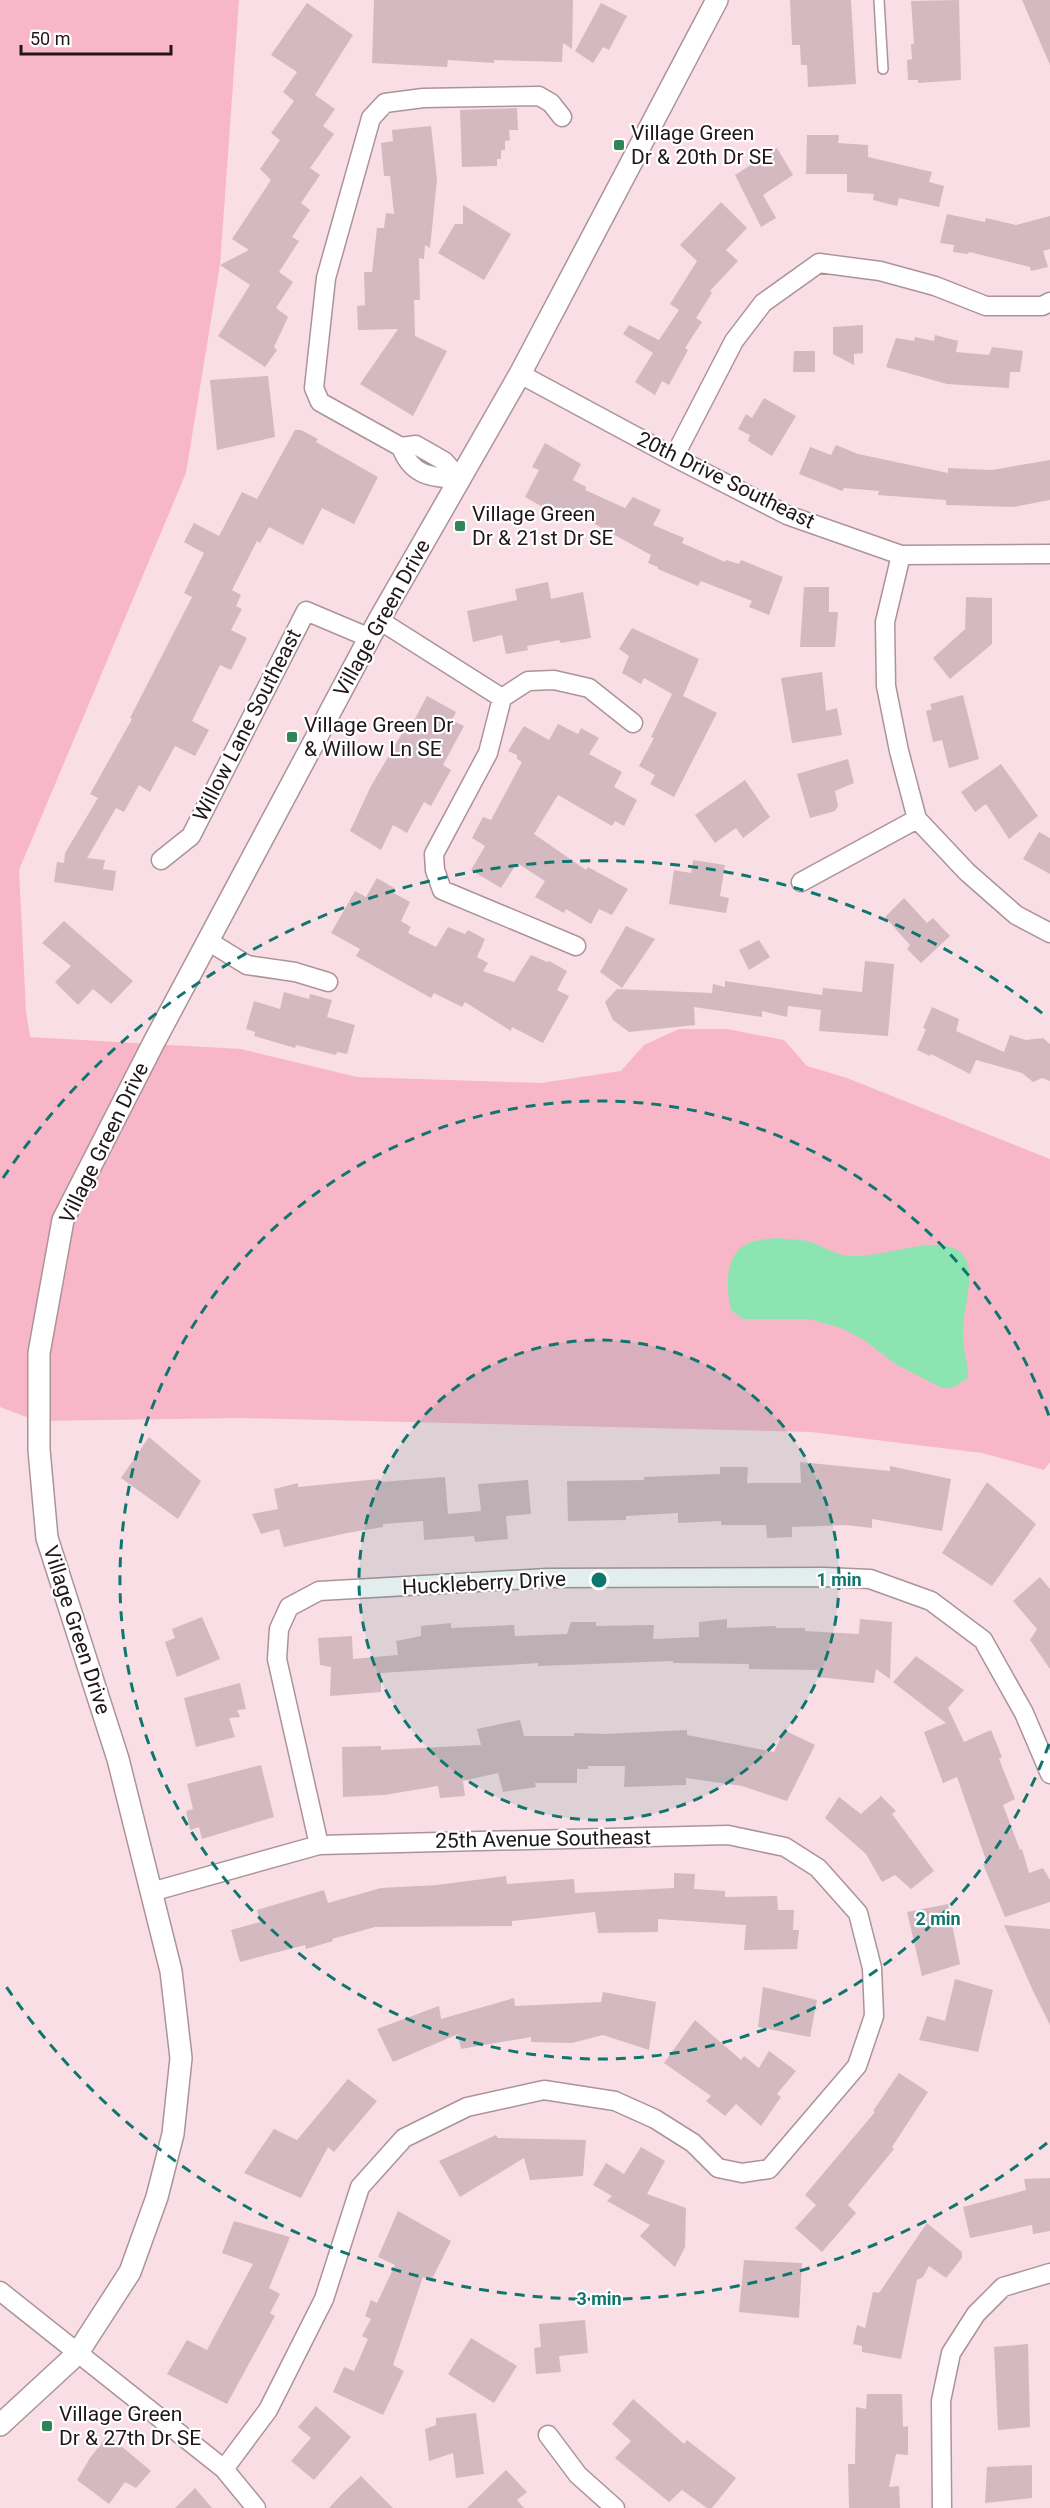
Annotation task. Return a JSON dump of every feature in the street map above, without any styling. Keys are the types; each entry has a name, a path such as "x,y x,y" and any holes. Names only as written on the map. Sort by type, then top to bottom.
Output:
{"street":[{"name":"Village Green Drive","path":"0,2426 77,2354 130,2272 157,2197 173,2134 181,2058 171,1971 118,1759 47,1538 39,1450 39,1353 63,1220 208,941 375,629 520,374 717,0"},
{"path":"460,479 430,477 406,462 401,447 320,402 314,388 326,278 371,118 385,102 423,98 539,96 551,103 562,117"},
{"path":"674,457 734,341 763,303 819,263 880,271 935,286 986,306 1042,306 1050,302"},
{"name":"20th Drive Southeast","path":"520,374 787,515 901,555 1050,554"},
{"path":"901,555 885,622 885,686 899,752 918,819 967,872 1016,915 1050,933"},
{"name":"Willow Lane Southeast","path":"160,860 191,836 306,610 375,629"},
{"path":"375,629 502,698"},
{"path":"576,946 442,890 435,870 434,854 488,753 502,698 528,681 554,680 590,688 633,723"},
{"path":"801,882 918,819"},
{"path":"208,941 247,965 295,972 328,982"},
{"name":"Huckleberry Drive","path":"319,1845 277,1659 279,1629 289,1607 319,1591 547,1578 824,1577 870,1579 931,1601 983,1640 1024,1713 1050,1774"},
{"name":"25th Avenue Southeast","path":"151,1892 319,1845 728,1835 785,1847 818,1868 858,1912 872,1968 874,2016 857,2066 769,2169 742,2173 718,2168 693,2143 656,2119 615,2101 544,2090 467,2107 404,2138 360,2187 324,2299 268,2410 224,2469"},
{"path":"942,2508 941,2401 951,2353 976,2314 1003,2287 1050,2272"},
{"path":"0,2291 224,2469 256,2508"},
{"path":"548,2435 578,2475 615,2508"}],"lane":[{"path":"879,0 883,69"}],"shaded area":[{"path":"0,0 239,0 220,265 186,473 19,870 26,1011 30,1037 241,1049 357,1077 541,1083 621,1071 644,1045 679,1029 727,1029 784,1040 807,1066 847,1078 1050,1159 1050,1462 1044,1470 982,1453 811,1432 240,1418 37,1421 0,1407"},
{"path":"775,1238 807,1241 850,1256 932,1245 950,1247 961,1253 967,1262 969,1274 963,1329 968,1378 954,1387 942,1388 897,1365 864,1340 841,1328 809,1319 743,1319 731,1310 728,1281 731,1262 742,1247 751,1242"}],"building":[{"path":"374,0 573,0 572,49 563,43 562,62 494,60 494,63 448,60 447,67 372,63"},
{"path":"790,0 851,0 856,84 808,87 807,65 801,65 800,45 792,45"},
{"path":"959,0 961,80 918,83 918,80 908,80 907,60 912,59 911,44 914,44 911,1"},
{"path":"1022,0 1050,0 1050,65"},
{"path":"307,3 353,35 315,95 335,109 323,126 334,134 310,168 320,175 301,203 310,210 292,237 299,241 279,272 293,282 276,308 288,317 274,347 277,350 265,367 218,336 250,285 220,265 249,250 232,239 271,180 260,169 280,140 271,133 294,101 283,92 297,72 271,55"},
{"path":"601,3 627,16 609,50 603,47 593,63 575,51"},
{"path":"517,108 518,130 509,130 510,140 505,141 505,150 501,150 501,159 497,159 497,166 462,167 460,110"},
{"path":"431,126 437,179 430,248 425,245 424,259 419,258 420,300 414,300 415,336 447,351 413,416 360,384 398,329 358,330 357,306 365,305 364,272 372,272 377,228 384,228 386,213 394,214 390,176 384,176 381,143 393,141 392,130"},
{"path":"807,135 839,135 838,143 868,145 868,157 932,172 929,182 944,186 939,207 899,198 897,206 873,200 874,194 847,192 847,174 806,174"},
{"path":"777,148 793,175 763,195 776,218 761,227 735,175"},
{"path":"721,202 747,228 726,250 738,261 710,291 712,293 696,318 702,322 685,348 688,350 669,385 662,381 655,395 635,382 653,353 623,334 629,325 659,340 679,310 670,304 697,261 680,245"},
{"path":"463,205 511,234 484,280 438,253 455,224 463,224"},
{"path":"947,214 985,222 986,218 1016,225 1050,216 1050,249 1043,251 1048,267 1031,271 1030,267 969,252 968,254 953,252 954,245 940,243"},
{"path":"863,325 863,353 854,354 854,365 833,354 833,327"},
{"path":"935,335 958,341 956,352 989,355 992,347 1023,351 1020,372 1010,372 1009,388 947,384 886,367 896,338 914,341 915,337 934,341"},
{"path":"794,351 815,351 815,372 793,372"},
{"path":"268,376 275,437 217,450 210,380"},
{"path":"764,398 796,416 772,456 748,441 750,435 738,429 746,414 752,418"},
{"path":"295,430 301,430 318,439 316,442 378,477 354,524 322,508 303,545 269,527 260,543 257,541 232,590 241,595 236,606 242,609 231,630 247,638 231,670 220,665 192,721 209,730 195,756 175,746 150,792 139,785 124,812 116,808 87,858 105,860 103,869 116,871 113,891 54,882 57,862 64,863 65,853 98,798 90,794 132,719 130,718 192,597 184,593 204,553 184,542 194,523 219,536 242,492 257,499"},
{"path":"545,443 581,464 573,480 586,487 585,490 625,508 633,497 661,510 653,525 684,538 682,543 725,562 726,560 739,564 741,560 783,577 769,615 749,607 752,601 701,581 698,586 658,569 648,563 651,555 573,512 569,522 525,497 539,470 532,467"},
{"path":"836,445 858,454 948,473 948,468 992,470 1050,460 1050,500 1014,507 946,505 946,500 878,495 879,491 844,488 842,491 799,474 810,447 831,455"},
{"path":"548,582 551,599 583,592 591,638 561,643 559,640 527,646 528,650 506,654 502,635 473,642 467,611 517,600 515,589"},
{"path":"804,587 829,587 829,612 838,612 835,647 800,647"},
{"path":"966,597 992,598 992,644 950,679 933,658 965,629"},
{"path":"632,628 699,659 683,696 717,713 674,797 650,784 655,775 639,766 654,738 651,737 672,694 644,678 641,684 622,673 629,656 619,649"},
{"path":"822,672 826,711 837,708 842,735 792,743 781,678"},
{"path":"963,695 979,759 949,768 942,740 933,742 926,711 932,709 930,704"},
{"path":"427,696 456,712 452,720 464,726 443,765 451,770 431,806 424,802 407,833 393,825 381,850 350,831 371,786 404,730 408,732"},
{"path":"558,724 578,734 581,728 599,738 589,754 622,772 614,787 637,800 624,826 615,821 612,826 558,795 534,834 586,870 588,867 628,889 612,915 599,909 591,924 566,909 564,913 535,897 545,881 517,863 501,888 471,870 485,846 472,838 483,817 491,820 522,762 517,759 517,755 508,751 524,726 549,740"},
{"path":"848,759 854,783 835,791 838,806 835,811 810,818 797,774"},
{"path":"1001,764 1038,816 1009,839 986,804 975,812 961,792"},
{"path":"745,780 770,817 743,838 736,828 715,843 695,815"},
{"path":"1039,832 1050,838 1050,874 1023,859"},
{"path":"693,860 725,865 720,896 729,898 726,913 669,904 674,870 691,873"},
{"path":"377,878 394,888 392,892 410,902 401,921 411,927 408,933 436,947 448,927 465,934 468,930 485,939 477,957 488,963 483,971 514,982 531,955 549,961 567,971 557,990 569,996 543,1043 512,1027 511,1031 465,1002 462,1007 434,993 431,998 356,956 360,949 331,933 355,891 366,897"},
{"path":"904,898 927,923 933,918 950,936 921,963 907,949 910,945 885,917"},
{"path":"64,921 133,981 111,1004 93,989 78,1005 55,982 71,966 42,943"},
{"path":"626,926 655,939 622,988 600,972"},
{"path":"759,940 770,957 749,970 739,950"},
{"path":"865,961 894,964 888,1036 819,1031 821,1010 788,1006 787,1017 762,1011 762,1017 694,1007 695,1025 629,1032 613,1020 605,1002 617,989 712,993 713,984 725,987 725,981 822,995 823,988 862,992"},
{"path":"284,992 309,999 310,994 332,1000 327,1017 355,1025 347,1054 337,1052 336,1055 296,1045 295,1048 254,1036 255,1032 246,1029 254,1001 280,1009"},
{"path":"932,1007 959,1019 956,1031 1004,1052 1010,1035 1026,1040 1043,1038 1050,1044 1050,1081 1042,1078 1033,1082 1022,1073 976,1060 970,1074 931,1054 930,1056 917,1050"},
{"path":"149,1437 201,1481 178,1519 121,1478"},
{"path":"800,1462 890,1471 890,1466 951,1479 942,1531 872,1519 872,1528 846,1525 792,1527 792,1537 767,1538 766,1525 721,1525 721,1521 678,1523 678,1513 626,1516 626,1520 568,1521 567,1481 644,1480 644,1477 720,1474 720,1467 748,1467 747,1483 801,1483"},
{"path":"445,1477 448,1514 481,1511 478,1484 528,1480 531,1514 506,1516 508,1539 475,1542 474,1536 424,1540 423,1521 383,1524 383,1527 284,1547 279,1529 261,1534 252,1514 278,1509 274,1489 298,1483 298,1487 379,1479 380,1482"},
{"path":"987,1482 1036,1524 992,1586 942,1553"},
{"path":"1040,1577 1050,1589 1050,1669 1030,1640 1037,1629 1013,1601"},
{"path":"202,1617 220,1659 177,1677 165,1642 175,1638 172,1629"},
{"path":"727,1619 727,1628 776,1626 776,1628 805,1628 805,1631 859,1634 860,1619 892,1622 890,1679 876,1669 874,1683 817,1677 818,1670 749,1669 749,1664 673,1663 673,1661 538,1666 538,1663 381,1673 381,1692 330,1696 331,1667 320,1665 318,1638 352,1636 353,1659 398,1655 396,1641 421,1636 421,1626 451,1623 451,1628 514,1625 515,1636 567,1634 571,1622 596,1622 596,1626 654,1625 653,1639 699,1637 699,1622"},
{"path":"916,1656 964,1690 948,1708 964,1742 991,1730 1002,1757 999,1759 1015,1799 1003,1805 1020,1850 1022,1849 1029,1873 1043,1868 1050,1880 1050,1902 1005,1917 983,1864 987,1863 957,1777 943,1783 924,1732 946,1723 893,1682"},
{"path":"240,1683 246,1709 237,1710 240,1717 229,1718 235,1737 196,1747 184,1698"},
{"path":"520,1720 524,1736 574,1736 574,1733 605,1734 687,1730 687,1735 774,1752 784,1730 815,1745 787,1801 742,1786 686,1778 686,1785 624,1787 625,1766 588,1766 588,1769 577,1769 577,1783 535,1783 536,1787 503,1792 498,1773 463,1781 465,1796 440,1798 438,1786 384,1795 343,1797 342,1747 381,1746 381,1750 481,1745 477,1729"},
{"path":"261,1765 274,1817 202,1839 199,1827 190,1830 186,1811 193,1809 187,1784"},
{"path":"881,1796 896,1811 892,1814 934,1871 911,1889 895,1875 882,1882 866,1854 825,1818 839,1797 861,1814"},
{"path":"674,1873 695,1874 694,1889 725,1891 725,1897 777,1896 778,1910 794,1910 793,1930 799,1930 797,1949 744,1950 746,1925 658,1919 658,1932 598,1933 595,1912 512,1921 512,1926 375,1927 306,1949 305,1945 240,1962 231,1930 260,1922 257,1910 324,1890 328,1903 381,1888 437,1885 506,1876 507,1884 574,1879 575,1893 674,1888"},
{"path":"948,1904 960,1964 922,1976 907,1912"},
{"path":"1004,1925 1050,1929 1050,2025 1033,1991"},
{"path":"955,1979 993,1990 978,2052 919,2040 927,2016 945,2021"},
{"path":"763,1987 817,2000 810,2037 758,2027"},
{"path":"603,1992 656,2002 649,2050 603,2035 572,2043 531,2042 531,2037 461,2049 458,2034 393,2062 377,2029 439,2006 441,2019 514,1998 515,2006 601,2002"},
{"path":"695,2020 741,2060 744,2056 759,2068 769,2051 796,2071 777,2094 781,2097 761,2126 736,2104 725,2116 706,2101 711,2096 664,2063"},
{"path":"899,2073 928,2092 892,2147 894,2149 848,2205 856,2213 822,2252 795,2228 816,2205 805,2195 875,2112 873,2111"},
{"path":"348,2079 377,2101 334,2152 328,2147 301,2198 244,2173 274,2129 297,2140"},
{"path":"496,2135 498,2138 586,2140 583,2176 530,2180 524,2158 460,2197 439,2161"},
{"path":"641,2147 665,2161 647,2194 686,2208 685,2247 675,2267 640,2236 650,2225 607,2201 612,2196 593,2185 606,2163 624,2174"},
{"path":"1050,2178 1050,2231 1033,2234 1032,2225 970,2238 963,2207 1026,2190 1024,2179"},
{"path":"398,2211 451,2241 431,2281 423,2277 393,2365 404,2371 383,2415 333,2392 344,2367 354,2371 368,2339 362,2336 371,2319 365,2316 371,2300 377,2303 395,2265 378,2257"},
{"path":"234,2221 290,2237 269,2288 280,2294 270,2313 275,2316 227,2404 167,2374 187,2340 207,2350 253,2264 222,2253"},
{"path":"927,2223 962,2252 962,2258 946,2278 929,2266 923,2277 917,2280 901,2359 862,2352 862,2346 853,2344 857,2325 865,2328 873,2292 879,2293"},
{"path":"744,2260 802,2263 799,2318 739,2312"},
{"path":"585,2320 588,2353 559,2356 561,2372 536,2374 534,2348 541,2347 539,2324"},
{"path":"471,2338 517,2366 494,2403 448,2374"},
{"path":"1028,2344 1030,2427 998,2430 994,2347"},
{"path":"867,2394 902,2394 903,2427 908,2426 908,2455 896,2454 889,2487 899,2486 900,2508 849,2508 848,2464 855,2464 856,2407 866,2409"},
{"path":"633,2399 684,2444 687,2440 736,2478 712,2508 707,2508 682,2490 669,2502 615,2458 631,2441 612,2424"},
{"path":"316,2406 351,2437 314,2480 291,2461 311,2438 298,2427"},
{"path":"476,2413 484,2474 456,2478 453,2453 429,2461 425,2429 436,2425 436,2418"},
{"path":"108,2435 151,2471 136,2488 125,2482 109,2504 77,2480"},
{"path":"1032,2465 1032,2498 985,2503 987,2467"},
{"path":"506,2470 527,2492 517,2500 524,2508 467,2508"},
{"path":"361,2476 393,2508 329,2508 342,2494"},
{"path":"195,2488 212,2508 175,2508"}],"place":[{"name":"Village Green Dr & 20th Dr SE","path":"619,145"},
{"name":"Village Green Dr & 21st Dr SE","path":"460,526"},
{"name":"Village Green Dr & Willow Ln SE","path":"292,737"},
{"name":"Village Green Dr & 27th Dr SE","path":"47,2426"}]}
